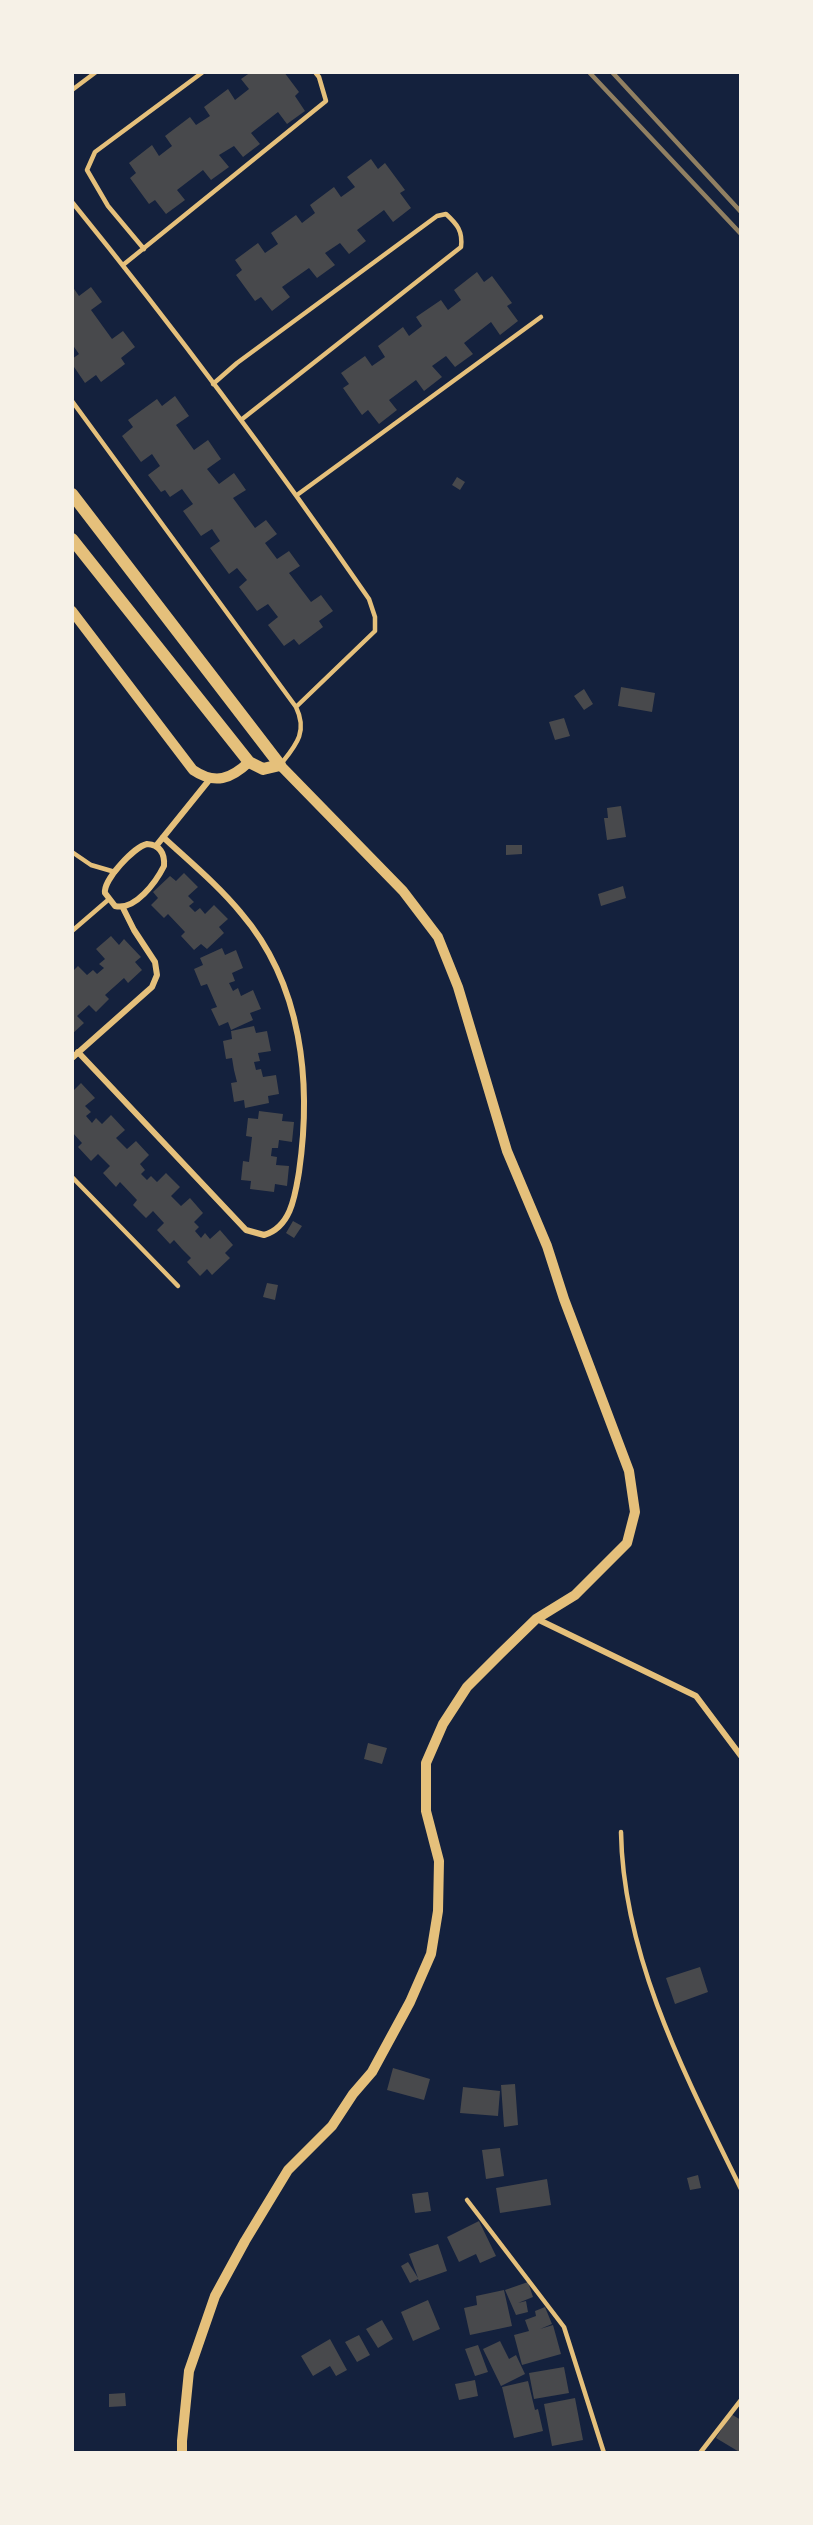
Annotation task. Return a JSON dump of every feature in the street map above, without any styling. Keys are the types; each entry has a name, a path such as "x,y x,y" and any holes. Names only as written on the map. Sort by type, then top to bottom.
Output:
{"main road":[{"path":"72,494 280,765 263,769 249,762 72,539"}],"street":[{"path":"72,611 193,770 210,779 229,777 249,762"},
{"path":"182,2453 189,2371 215,2296 288,2170 332,2126 353,2094 372,2072 410,2002 431,1954 438,1911 439,1862 426,1811 426,1763 443,1724 467,1687 536,1619 575,1595 627,1543 635,1512 629,1471 564,1299 547,1246 507,1151 464,1005 438,937 403,891 280,765"},
{"path":"156,846 210,779"},
{"path":"78,1052 246,1230 264,1234 281,1227 290,1209 297,1180 302,1142 304,1092 298,1035 284,983 269,953 243,915 211,880 163,837"},
{"path":"147,844 156,846 165,858 161,872 134,902 123,908 115,906 108,900 104,888 138,847 147,844"},
{"path":"72,1058 156,981 155,962 123,908"},
{"path":"536,1619 696,1696 741,1756"}],"lane":[{"path":"72,90 96,72"},
{"path":"144,249 108,206 87,170 95,152 203,72"},
{"path":"123,265 326,101 319,77 315,72"},
{"path":"72,202 241,420 297,495 369,599 375,617 375,631 296,707"},
{"path":"213,384 237,363 437,216 446,214 457,224 462,237 461,247 241,420"},
{"path":"297,495 541,317"},
{"path":"72,401 296,707 301,716 300,740 280,765"},
{"path":"72,852 91,865 115,872"},
{"path":"72,931 108,900"},
{"path":"72,1177 178,1286"},
{"path":"621,1833 621,1864 636,1941 670,2039 741,2189"},
{"path":"467,2200 564,2327 604,2453"},
{"path":"700,2453 741,2400"}],"building":[{"path":"251,72 284,72 299,92 295,96 305,111 287,124 278,112 251,133 260,144 243,157 234,146 219,155 229,167 211,180 203,170 177,190 185,200 166,214 155,200 149,204 130,178 136,173 129,163 152,145 159,156 172,146 165,136 190,117 196,125 210,116 204,107 228,89 235,100 249,89 241,79"},
{"path":"371,159 378,169 385,163 405,190 400,193 411,208 393,222 384,210 357,230 366,241 349,254 340,243 325,253 335,265 317,278 309,268 282,287 290,297 272,311 261,297 255,301 236,275 242,270 235,260 258,243 265,253 278,244 271,233 296,215 302,223 315,213 310,205 334,187 341,197 355,187 347,177"},
{"path":"477,272 484,282 492,276 512,303 507,306 518,321 500,335 491,322 464,343 473,354 455,367 446,356 432,366 442,377 424,391 416,380 389,400 397,410 379,424 368,410 362,415 343,388 349,384 341,373 365,356 372,366 385,357 378,346 403,327 409,336 422,326 416,317 441,300 448,310 461,300 454,290"},
{"path":"72,286 79,296 91,287 102,302 91,310 112,339 123,331 135,347 121,358 125,364 101,382 96,375 85,383 72,364 72,359 79,354 72,344"},
{"path":"175,396 189,416 176,425 194,450 208,440 221,459 207,469 219,484 234,473 246,490 233,498 255,528 266,520 277,534 265,543 277,559 289,551 300,566 289,573 311,602 321,595 333,611 319,621 323,627 299,645 294,639 284,646 268,625 278,617 268,604 257,611 239,587 247,580 237,568 229,574 210,548 220,541 212,529 201,536 183,511 193,504 182,489 170,497 165,490 161,492 148,475 160,466 152,454 141,462 122,436 133,427 128,420 157,399 162,406"},
{"path":"457,477 465,482 460,490 452,485"},
{"path":"621,687 655,693 652,712 618,706"},
{"path":"584,689 593,704 584,710 574,696"},
{"path":"564,718 570,736 555,740 549,722"},
{"path":"621,806 626,837 607,840 604,818 608,818 607,808"},
{"path":"506,845 522,845 522,854 506,855"},
{"path":"184,873 198,887 188,896 194,902 189,906 195,912 200,908 205,914 214,905 228,919 219,927 224,933 207,949 201,944 194,950 181,936 185,932 168,914 164,918 151,905 158,898 153,892 170,876 176,881"},
{"path":"623,886 626,898 601,906 598,894"},
{"path":"111,936 119,945 124,939 141,957 135,962 142,970 128,983 124,978 105,995 109,999 96,1012 89,1005 77,1016 84,1023 72,1034 72,972 78,966 87,975 93,970 97,974 104,968 99,964 105,959 96,949"},
{"path":"222,948 225,955 236,950 243,968 232,973 235,981 229,983 233,991 238,988 241,996 253,990 261,1009 250,1013 253,1020 231,1030 228,1022 219,1026 211,1009 217,1007 207,984 201,986 194,969 203,965 200,958"},
{"path":"254,1026 256,1033 267,1031 271,1051 258,1053 260,1061 254,1062 256,1070 261,1069 263,1077 276,1075 279,1094 268,1096 269,1103 245,1108 244,1100 234,1102 231,1083 237,1082 232,1058 226,1059 223,1041 232,1039 231,1031"},
{"path":"81,1083 95,1098 85,1106 91,1112 86,1116 92,1123 96,1118 102,1124 111,1115 125,1130 116,1138 127,1149 136,1141 149,1155 140,1164 145,1170 141,1174 147,1180 151,1176 157,1182 166,1173 180,1187 171,1196 181,1206 190,1198 203,1213 194,1222 199,1227 195,1231 201,1238 205,1233 210,1239 220,1230 233,1245 225,1253 230,1258 212,1275 207,1269 200,1276 187,1262 191,1258 174,1240 170,1244 157,1230 164,1223 153,1211 146,1218 133,1205 137,1200 120,1182 116,1187 103,1173 110,1166 98,1154 91,1161 78,1147 82,1143 72,1132 72,1092"},
{"path":"259,1111 283,1114 282,1121 294,1122 292,1142 279,1140 278,1148 272,1148 271,1156 277,1157 276,1165 289,1166 287,1186 275,1184 274,1192 250,1189 251,1181 241,1180 243,1161 249,1162 252,1137 246,1136 248,1118 258,1119"},
{"path":"293,1221 302,1226 294,1238 286,1233"},
{"path":"267,1283 278,1285 275,1300 263,1297"},
{"path":"368,1743 387,1748 382,1764 364,1759"},
{"path":"700,1967 708,1992 675,2004 666,1978"},
{"path":"393,2068 430,2079 424,2100 387,2090"},
{"path":"515,2084 518,2125 504,2127 501,2085"},
{"path":"463,2087 500,2091 498,2116 460,2113"},
{"path":"500,2148 504,2176 486,2179 482,2150"},
{"path":"698,2175 701,2188 690,2190 687,2178"},
{"path":"547,2179 551,2205 500,2213 496,2188"},
{"path":"428,2192 431,2211 415,2213 412,2194"},
{"path":"479,2221 496,2256 480,2263 476,2254 459,2262 447,2237"},
{"path":"438,2244 447,2271 410,2283 401,2266 408,2262 418,2278 409,2254"},
{"path":"528,2282 533,2297 518,2303 526,2301 528,2312 516,2315 505,2290"},
{"path":"504,2290 512,2326 470,2335 464,2308 477,2305 476,2296"},
{"path":"428,2300 440,2329 413,2341 401,2312"},
{"path":"545,2307 552,2324 540,2329 553,2325 561,2354 522,2365 514,2335 529,2331 525,2320 536,2316 535,2311"},
{"path":"382,2320 393,2339 378,2348 366,2329"},
{"path":"359,2335 370,2355 357,2362 345,2342"},
{"path":"330,2339 347,2370 336,2376 330,2366 313,2376 301,2356"},
{"path":"500,2341 509,2359 516,2355 525,2374 501,2386 483,2349"},
{"path":"478,2345 488,2372 475,2376 465,2349"},
{"path":"564,2367 569,2393 534,2399 529,2373"},
{"path":"475,2380 478,2396 459,2400 455,2384"},
{"path":"528,2381 543,2431 514,2438 502,2387"},
{"path":"125,2393 126,2406 109,2407 109,2394"},
{"path":"575,2398 583,2440 552,2446 544,2404"},
{"path":"731,2414 741,2420 741,2453 716,2438"}],"railway":[{"path":"589,72 741,234"},
{"path":"612,72 741,212"}]}
